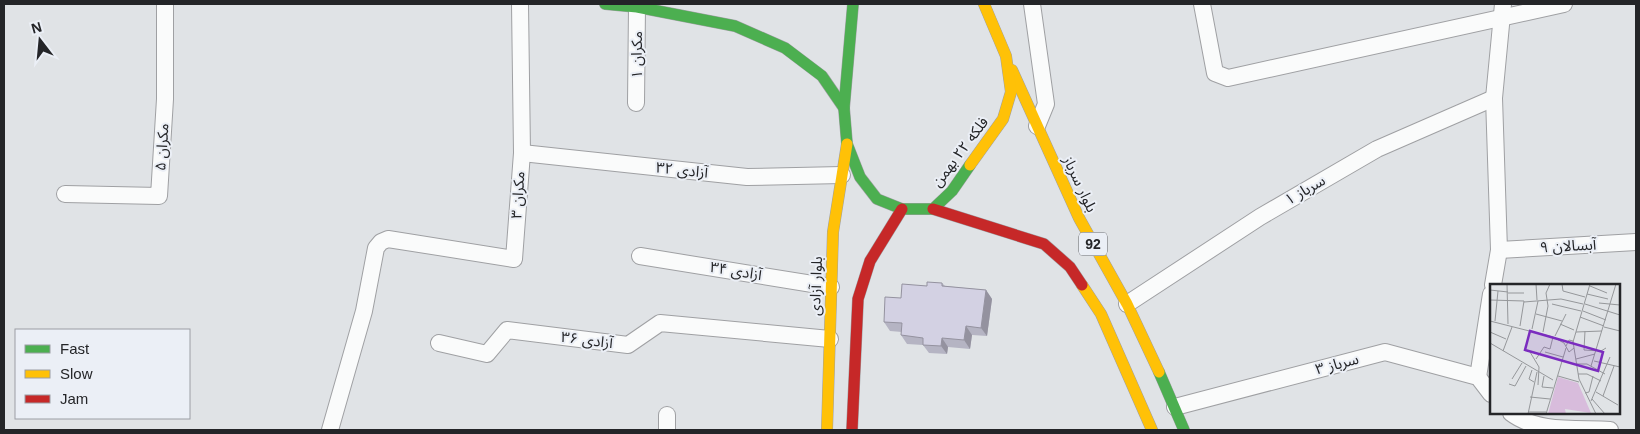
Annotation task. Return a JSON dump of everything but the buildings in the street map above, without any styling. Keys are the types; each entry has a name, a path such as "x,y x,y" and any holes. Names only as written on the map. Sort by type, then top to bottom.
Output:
{"main road":[{"path":"605,4 637,7 735,26 785,48 822,76 844,108"},
{"path":"668,13 683,4"},
{"name":"فلکه ۲۲ بهمن","path":"853,4 844,108 847,144 860,177 877,199 902,209 933,209 952,191 1003,119 1011,92 1006,56 984,4"},
{"name":"بلوار سرباز","path":"1006,56 1079,218 1127,304 1184,430"},
{"name":"بلوار آزادی","path":"827,430 833,232 847,144"},
{"path":"852,430 858,299 870,261 902,209"},
{"name":"92","path":"933,209 1044,244 1070,267 1101,314 1152,430"}],"street":[{"name":"مکران ۵","path":"65,194 159,196 166,99 165,4"},
{"name":"مکران ۳","path":"330,430 364,310 376,248 382,242 388,239 514,259 522,153 520,4"},
{"path":"1032,4 1046,104 1038,126"},
{"path":"1202,4 1215,73 1228,78 1502,10 1564,4"},
{"name":"مکران ۱","path":"636,103 637,7"},
{"path":"1493,284 1499,250 1494,98 1502,10"},
{"name":"سرباز ۱","path":"1127,304 1260,217 1376,149 1494,98"},
{"name":"آزادی ۳۲","path":"522,153 747,178 842,176"},
{"name":"آبسالان ۹","path":"1499,250 1636,242"},
{"name":"آزادی ۳۴","path":"640,256 831,287"},
{"path":"1490,300 1478,377 1490,393"},
{"name":"آزادی ۳۶","path":"439,343 486,354 507,330 628,345 660,323 830,339"},
{"name":"سرباز ۳","path":"1175,407 1386,352 1478,377"},
{"path":"1512,414 1542,426 1610,430"}],"traffic: fast":[{"path":"605,4 637,7 735,26 785,48 822,76 844,108"},
{"path":"853,4 844,108 847,144 860,177 877,199 902,209 933,209 952,191 970,165"},
{"path":"1159,372 1184,430"}],"traffic: slow":[{"path":"970,165 1003,119 1011,92 1006,56 984,4"},
{"path":"1012,70 1079,218 1127,304 1159,372"},
{"path":"827,430 833,232 847,144"},
{"path":"1082,285 1101,314 1152,430"}],"traffic: jam":[{"path":"852,430 858,299 870,261 902,209"},
{"path":"933,209 1044,244 1070,267 1082,285"}]}
